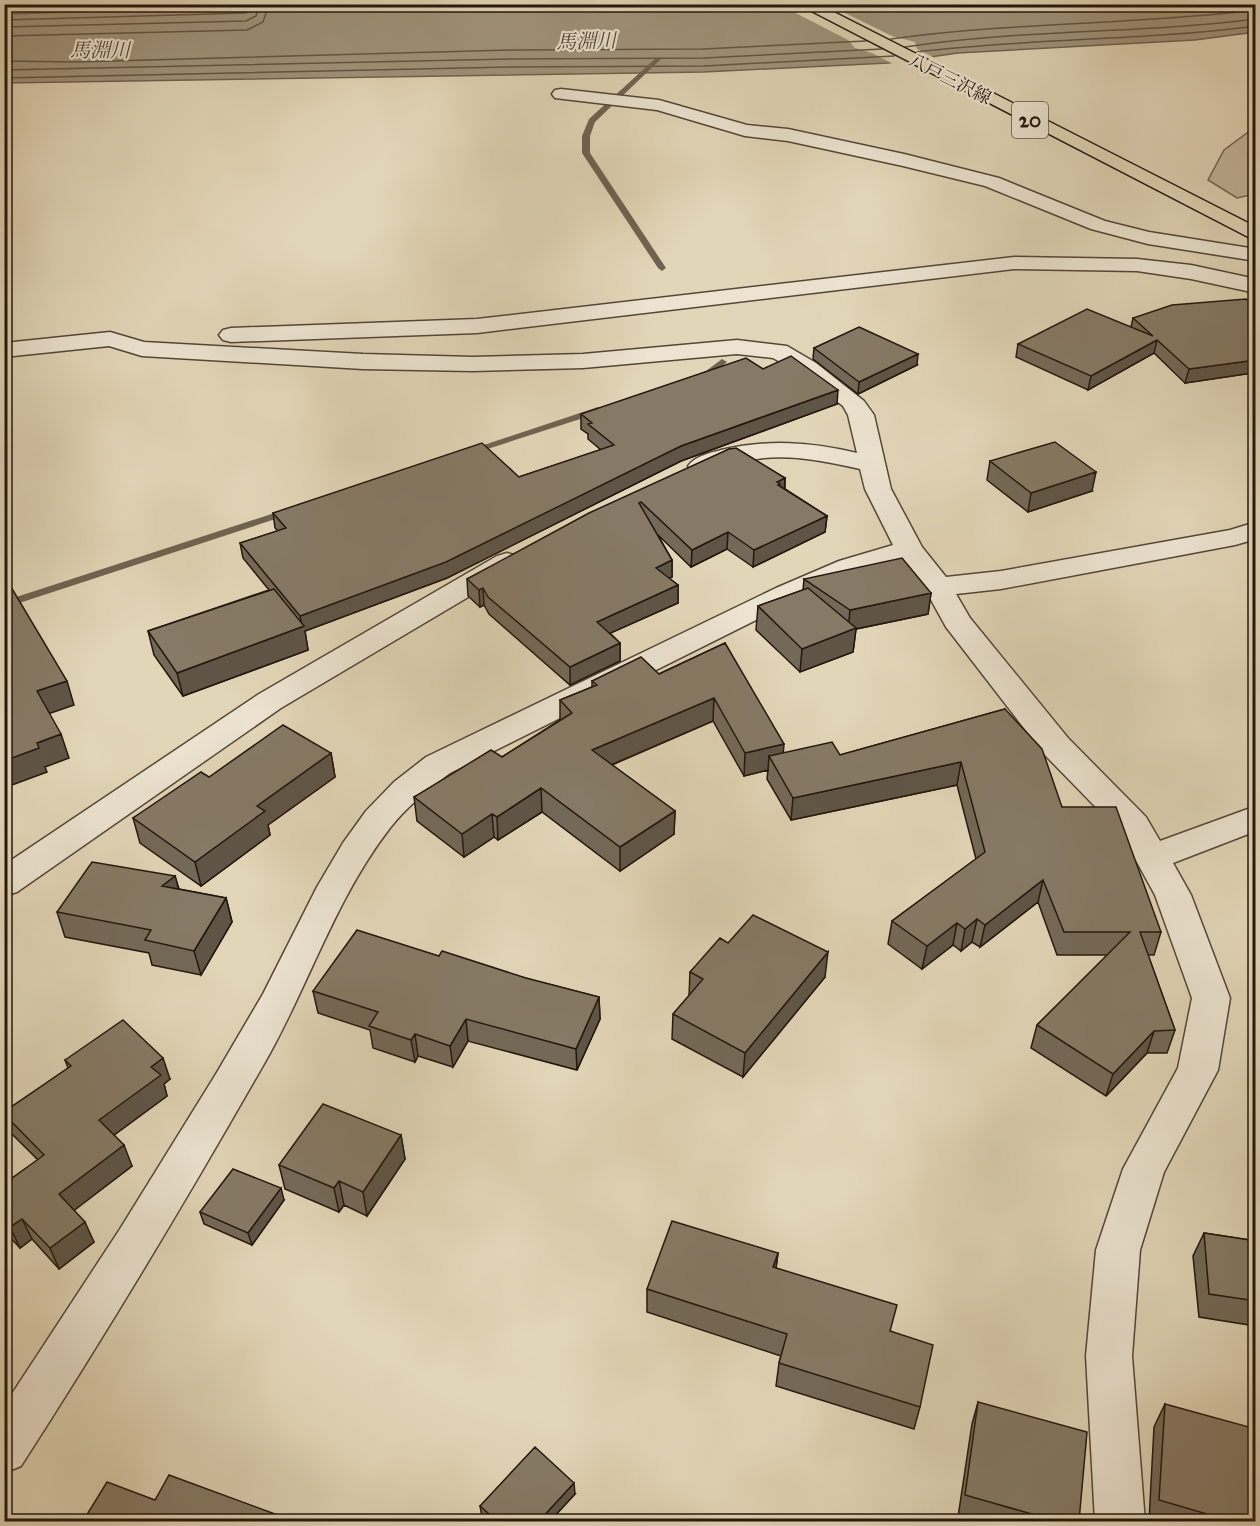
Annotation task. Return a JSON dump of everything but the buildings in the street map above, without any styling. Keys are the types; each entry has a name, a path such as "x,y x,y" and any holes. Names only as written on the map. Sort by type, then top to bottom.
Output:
{"main road":[{"name":"八戸三沢線","path":"805,4 1256,235"}],"street":[{"path":"561,94 659,105 745,130 788,135 904,160 992,182 1098,225 1148,238 1256,255"},
{"path":"4,350 110,339 477,326 1014,263 1137,265 1191,272 1256,286"},
{"path":"4,333 110,339 142,349 393,362 584,361 737,347 779,351 808,368 852,401 861,415 878,489 909,549 938,587 964,630 1056,746 1134,825 1173,895 1211,998 1198,1070 1144,1169 1118,1250 1109,1356 1120,1521"},
{"path":"678,476 720,457 755,449 791,449 872,464"},
{"path":"938,587 1001,580 1235,537 1256,530"},
{"path":"4,883 270,701 529,549"},
{"path":"4,1449 59,1367 262,1032 356,849 387,807 412,781 438,765 786,594 849,567 909,549"},
{"path":"1152,858 1256,818"}],"shaded area":[{"path":"4,5 336,5 5,14"},
{"path":"1255,127 1255,194 1237,198 1208,180 1224,150"}],"water":[{"name":"馬淵川","path":"336,4 1255,5 1255,32 1195,40 958,53 888,63 704,72 5,83 5,14"}],"pier":[{"path":"780,5 829,5 892,36 915,42 917,49 937,59 895,65 872,53 855,48 848,40"}],"waterway":[{"path":"658,59 592,121 586,136 586,153 662,268"},
{"path":"699,377 709,373 722,362"},
{"path":"468,452 598,410"},
{"path":"4,605 290,511"}]}
